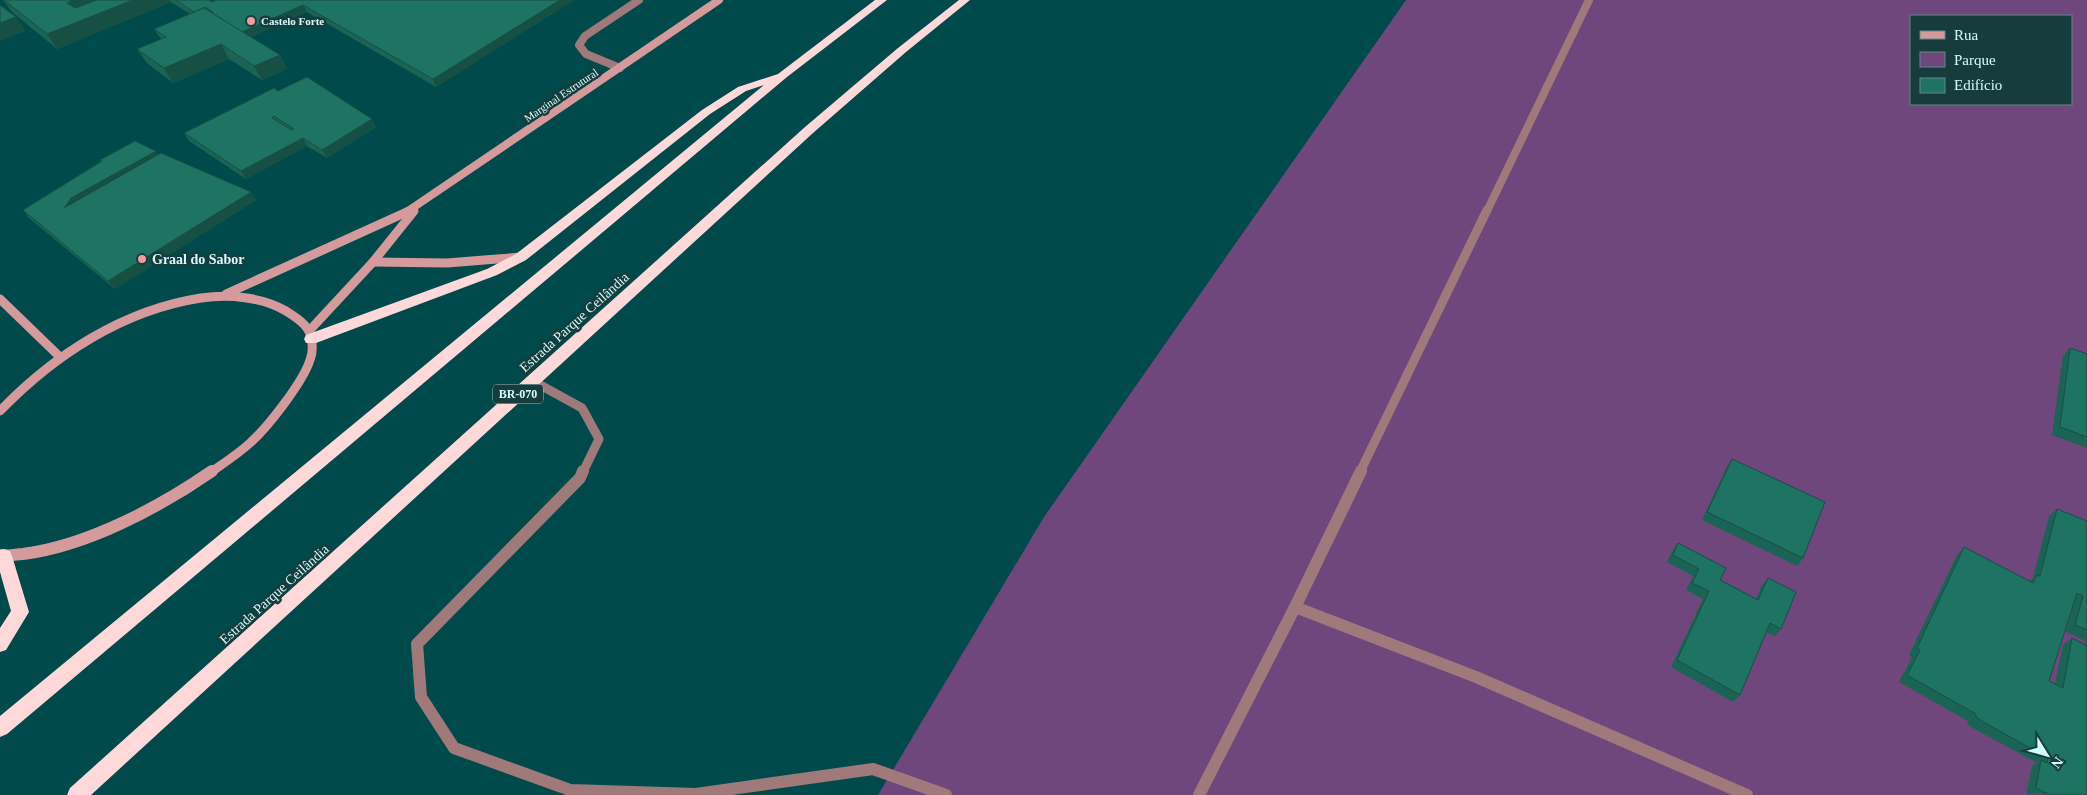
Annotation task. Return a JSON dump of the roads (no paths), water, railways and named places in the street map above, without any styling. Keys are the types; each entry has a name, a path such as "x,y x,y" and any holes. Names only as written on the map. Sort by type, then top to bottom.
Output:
{"highway":[{"path":"0,728 783,75 882,0"},
{"name":"Estrada Parque Ceilândia","path":"77,795 809,130 902,50 965,0"},
{"path":"310,335 492,272 521,257 730,95 752,84 783,75"},
{"path":"0,644 20,612 2,556"}],"street":[{"path":"620,68 586,54 579,46 585,36 639,0"},
{"name":"Marginal Estrutural","path":"225,295 416,208 719,0"},
{"path":"1199,795 1295,607 1589,0"},
{"name":"Marginal Estrutural","path":"310,335 373,262 416,208"},
{"path":"373,262 409,265 441,264 521,257"},
{"path":"0,411 14,395 60,357 110,327 152,310 189,300 225,295 265,301 288,311 310,335 313,354 306,372 285,402 253,441 208,476 174,498 146,512 64,546 2,556"},
{"path":"0,299 60,357"},
{"path":"533,380 582,408 599,439 580,478 417,644 421,697 454,748 568,793 696,794 873,769 946,795"},
{"path":"1295,607 1476,677 1747,795"}],"place":[{"name":"Castelo Forte","path":"251,21"},
{"name":"Graal do Sabor","path":"142,259"}]}
